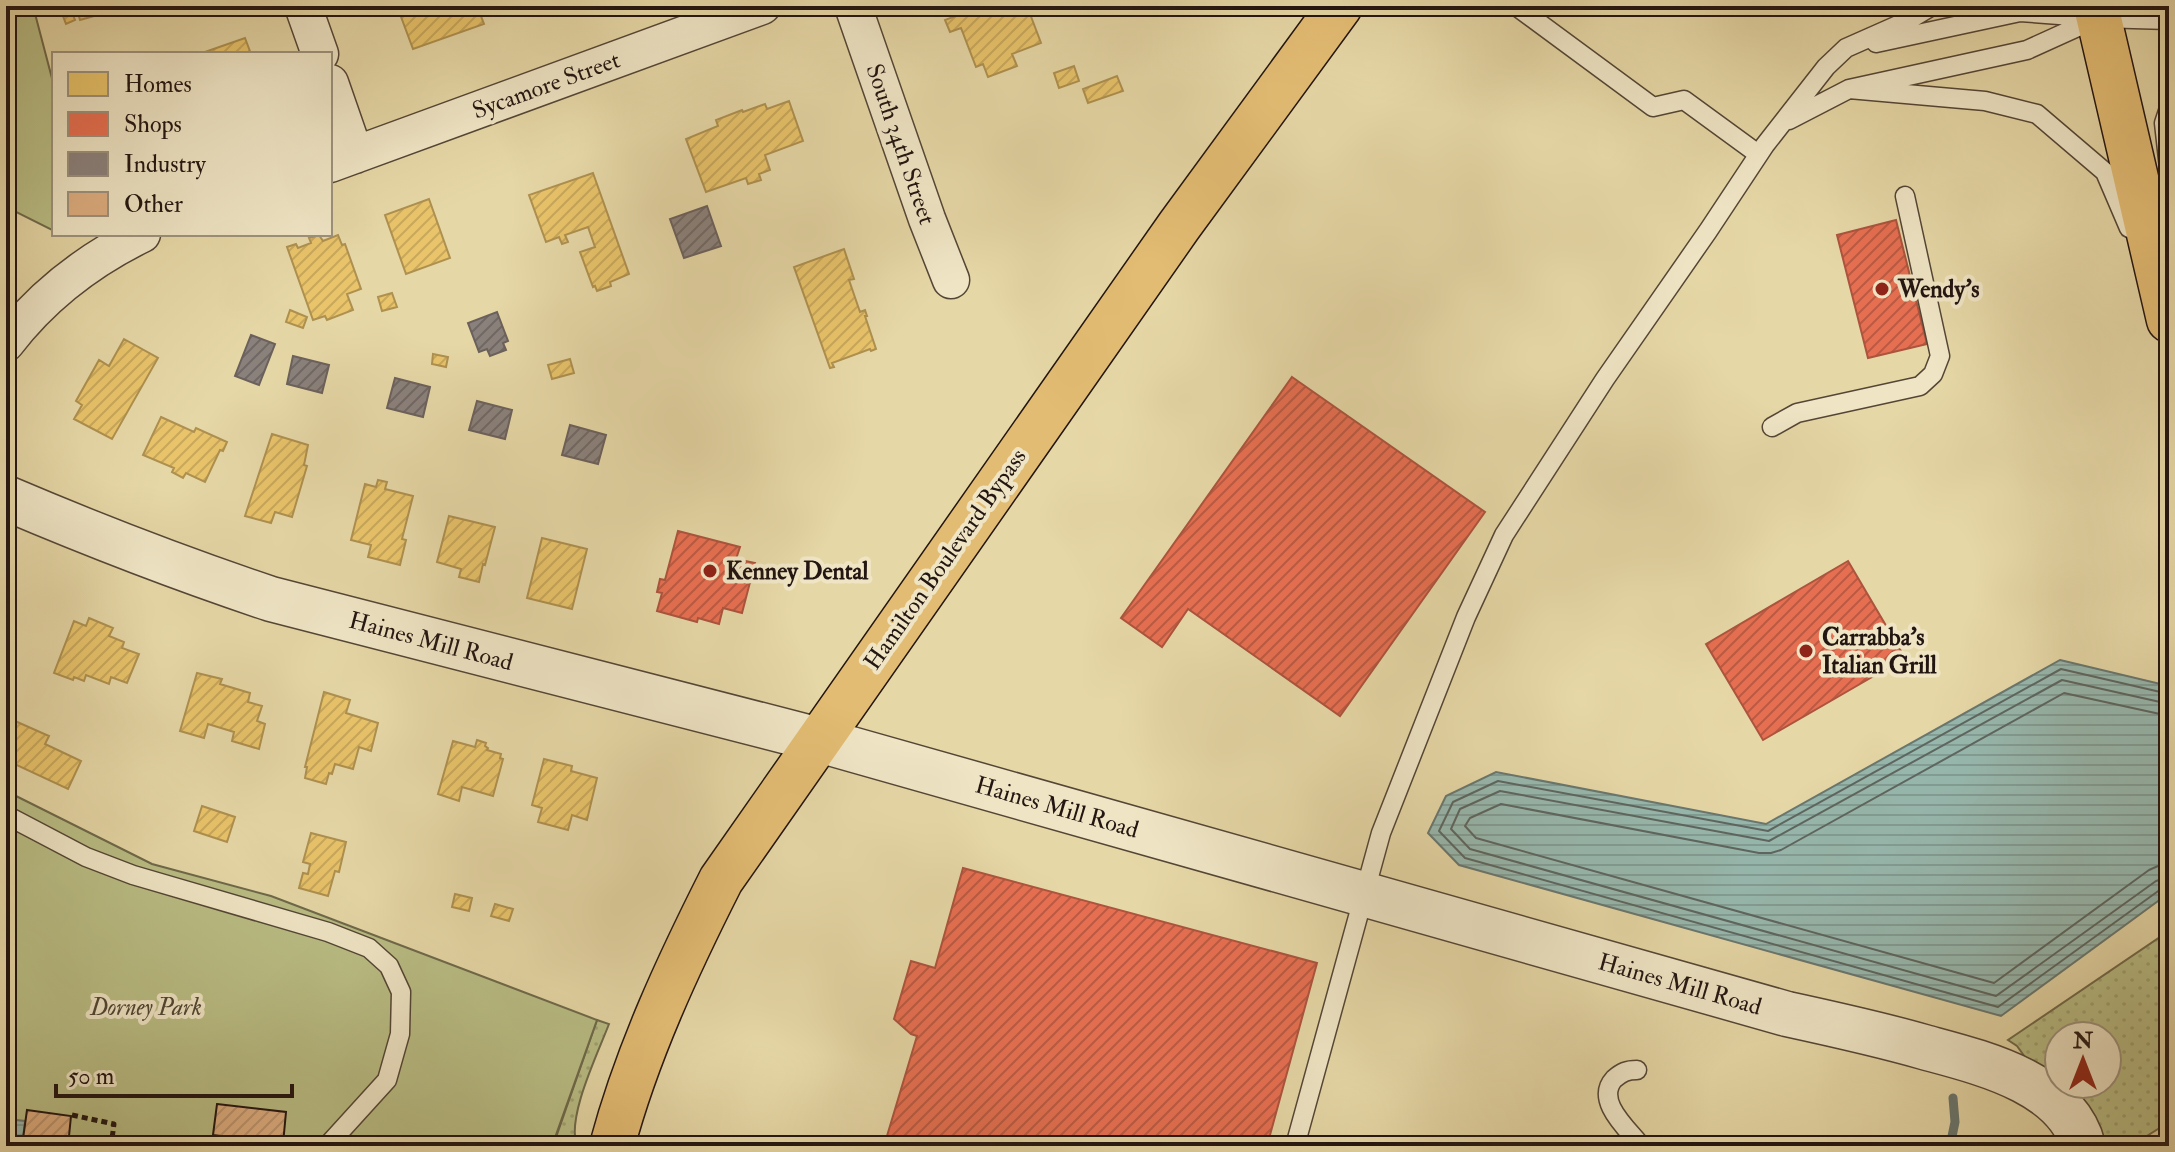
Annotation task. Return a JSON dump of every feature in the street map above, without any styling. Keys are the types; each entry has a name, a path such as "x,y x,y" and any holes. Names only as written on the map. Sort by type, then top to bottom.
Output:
{"main road":[{"name":"Hamilton Boulevard Bypass","path":"612,1146 646,1043 721,880 1179,226 1340,6"},
{"path":"2106,10 2169,321"}],"street":[{"path":"303,6 319,52"},
{"name":"Sycamore Street","path":"343,159 762,6"},
{"name":"South 34th Street","path":"853,6 951,280"},
{"path":"332,95 343,159"},
{"path":"6,343 58,288 101,257 138,236"},
{"name":"Haines Mill Road","path":"6,498 184,570 271,599 819,740 1787,1014 1862,1029 1972,1058 2018,1078 2052,1098 2067,1113 2083,1146"}],"lane":[{"path":"1516,6 1653,107 1684,100 1758,154"},
{"path":"1295,1146 1381,833 1466,617 1504,535 1605,379 1758,154 1826,67 1846,48 1907,21 1932,6"},
{"path":"1846,48 2020,12 2106,10 2169,20"},
{"path":"1783,123 1849,89 2027,50 2106,10"},
{"path":"1849,89 1985,101 2037,114 2105,172 2169,321"},
{"path":"2169,108 2164,123 2169,168"},
{"path":"1772,427 1797,413 1920,386 1933,374 1940,356 1905,196"},
{"path":"6,815 86,857 133,875 328,932 369,948 389,966 401,992 400,1034 387,1080 327,1146"},
{"path":"1637,1070 1627,1070 1618,1076 1611,1083 1608,1095 1620,1123 1641,1146"}],"path":[{"path":"72,1115 114,1124 111,1146"}],"green space":[{"path":"6,6 33,6 52,78 52,230 6,207"},
{"name":"Dorney Park","path":"6,791 152,864 271,896 597,1020 552,1146 6,1146"},
{"path":"2169,931 2169,1122 2131,1146 2101,1146 2070,1100 2123,1100 2123,1020 2043,1020 2043,1073 2008,1040"},
{"path":"597,1020 609,1024 579,1103 575,1134 577,1146 553,1146"}],"water":[{"path":"2060,660 2169,686 2169,893 2001,1016 1459,865 1428,833 1446,796 1496,772 1766,824"},
{"path":"6,1119 25,1121 22,1146 6,1146"}],"building: Homes":[{"path":"76,6 98,6 101,14 80,20"},
{"path":"397,6 477,6 484,24 413,49"},
{"path":"987,6 989,11 1002,6 1027,6 1041,43 1012,54 1017,66 988,77 983,64 976,67 961,28 950,32 945,20"},
{"path":"70,7 75,20 66,24 61,11"},
{"path":"245,38 250,52 205,52"},
{"path":"1074,66 1079,81 1059,88 1054,73"},
{"path":"1117,76 1123,91 1088,103 1083,89"},
{"path":"789,101 803,141 765,155 770,170 759,174 761,180 748,184 746,178 706,192 686,139 718,126 716,120 742,110 765,104 767,109"},
{"path":"593,173 629,274 597,291 580,252 595,247 588,227 565,235 568,242 562,244 559,237 546,242 529,195"},
{"path":"429,199 450,258 406,274 385,215"},
{"path":"338,235 342,245 345,244 361,289 347,294 353,310 327,320 325,316 313,320 287,247 296,244 298,248 311,243 309,238 320,236 323,241"},
{"path":"844,249 854,279 849,280 860,312 865,310 876,349 832,363 834,367 830,368 794,267"},
{"path":"392,293 397,307 382,311 378,297"},
{"path":"290,310 307,317 303,328 286,322"},
{"path":"124,339 158,358 112,439 74,419 82,405 76,401 99,360 109,366"},
{"path":"433,354 448,357 446,367 432,364"},
{"path":"570,359 574,373 552,379 548,365"},
{"path":"161,417 227,442 205,482 186,473 183,478 172,472 174,468 143,455"},
{"path":"272,434 308,445 304,465 307,466 292,517 275,512 271,523 245,516"},
{"path":"378,480 387,482 385,489 413,496 402,539 406,540 400,565 368,557 371,545 351,540 365,484 376,487"},
{"path":"449,516 495,527 479,582 459,577 461,569 437,562"},
{"path":"542,538 587,549 572,609 527,598"},
{"path":"89,618 113,628 109,636 124,642 122,648 139,654 127,683 111,677 109,684 86,675 84,681 74,677 73,680 54,673 74,621 86,626"},
{"path":"197,673 222,679 220,684 250,693 248,702 262,706 257,721 265,724 259,749 232,741 234,732 208,724 204,738 180,731"},
{"path":"324,692 350,700 346,713 378,723 371,751 359,747 353,769 335,764 326,784 305,778"},
{"path":"6,717 49,736 45,744 81,761 68,789 6,760"},
{"path":"477,740 486,743 487,750 501,754 500,758 503,759 493,796 462,787 459,801 438,794 453,741 475,747"},
{"path":"544,759 572,766 571,771 597,778 587,820 572,815 568,830 538,822 542,808 532,805"},
{"path":"202,806 235,817 227,842 194,831"},
{"path":"311,833 346,842 339,872 335,871 328,896 299,888 303,873 308,874 310,864 303,862"},
{"path":"455,894 472,898 469,911 452,907"},
{"path":"495,904 513,909 509,921 491,916"}],"building: Shops":[{"name":"Wendy's","path":"1896,220 1927,344 1868,358 1837,235"},
{"path":"1292,377 1485,512 1340,716 1188,609 1162,647 1121,618"},
{"name":"Kenney Dental","path":"678,531 740,547 736,559 755,563 742,613 723,608 719,624 698,618 697,622 657,611 662,593 657,592 660,579 665,580"},
{"name":"Carrabba's Italian Grill","path":"1848,561 1905,658 1763,740 1706,644"},
{"path":"963,868 1317,963 1267,1146 884,1146 917,1036 894,1019 911,961 935,968"}],"building: Industry":[{"path":"707,206 721,246 684,258 670,219"},
{"path":"497,312 508,341 503,343 506,350 490,356 487,349 479,352 468,323"},
{"path":"251,335 275,344 259,385 235,376"},
{"path":"293,356 329,365 322,393 287,384"},
{"path":"395,378 430,387 423,417 387,408"},
{"path":"477,401 512,410 505,439 469,430"},
{"path":"570,425 606,435 598,464 562,455"}],"building: Other":[{"path":"217,1104 286,1112 283,1144 213,1135"},
{"path":"27,1110 71,1116 68,1146 22,1146"}],"waterway":[{"path":"1950,1146 1955,1122 1953,1098"}],"place":[{"name":"Wendy's","path":"1882,289"},
{"name":"Kenney Dental","path":"710,571"},
{"name":"Carrabba's Italian Grill","path":"1806,651"}]}
